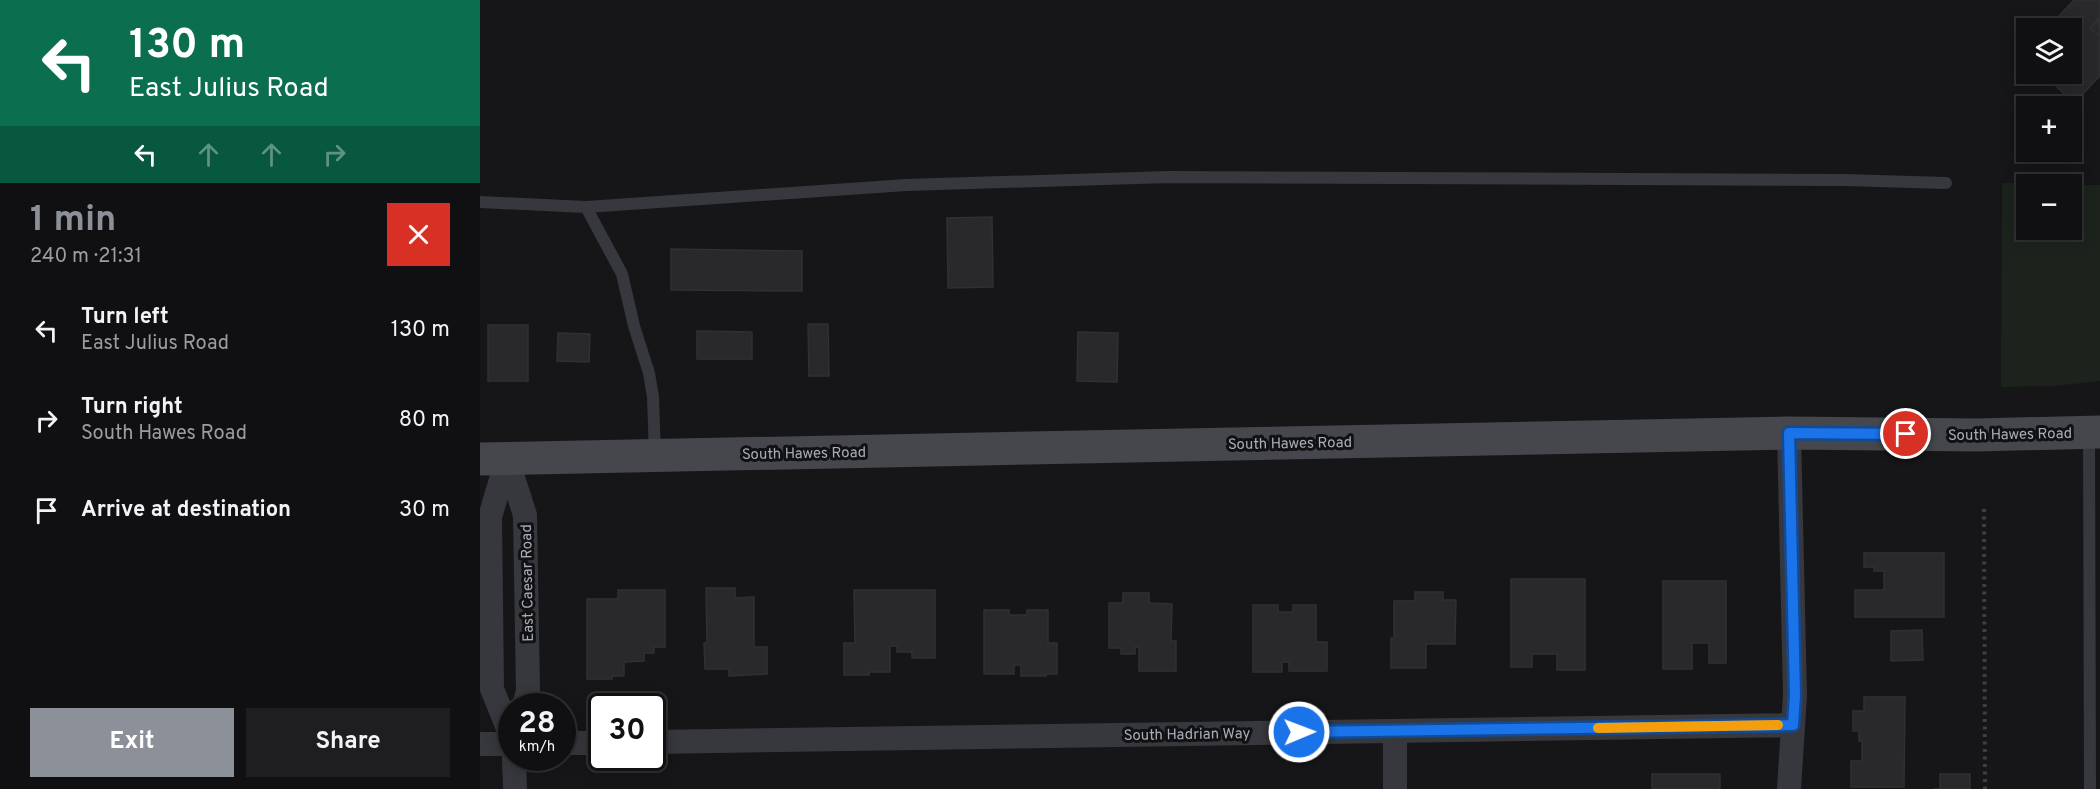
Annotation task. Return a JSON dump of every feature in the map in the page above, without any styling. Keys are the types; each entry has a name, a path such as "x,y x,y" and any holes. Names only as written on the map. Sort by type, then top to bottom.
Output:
{"main road":[{"name":"South Hawes Road","path":"493,459 1789,433 1977,435 2094,433"}],"street":[{"path":"1789,433 1795,695 1789,789"},
{"path":"493,459 490,517 492,689 498,704"},
{"name":"East Caesar Road","path":"493,459 525,515 527,693"},
{"name":"South Hadrian Way","path":"666,742 1793,725"},
{"path":"1395,730 1395,789"},
{"path":"480,744 498,744"},
{"path":"514,771 515,789"}],"lane":[{"path":"480,202 586,207 906,185 1169,177 1844,180 1946,183"},
{"path":"586,207 622,274 634,326 649,373 653,397 655,456"},
{"path":"2090,789 2094,433"}],"path":[{"path":"1984,509 1985,789"}],"shaded area":[{"path":"2002,183 2016,183 2016,240 2082,240 2082,185 2100,185 2100,381 2053,386 2001,387"}],"building":[{"path":"2074,0 2100,0 2100,19 2090,28 2099,35 2100,33 2100,76 2081,96 2067,96 2054,84 2082,84 2082,18 2057,18"},
{"path":"2099,18 2100,33 2099,35 2090,28"},
{"path":"992,217 993,287 948,288 947,218"},
{"path":"671,249 802,251 802,291 671,290"},
{"path":"808,324 828,324 829,376 809,376"},
{"path":"488,325 528,325 528,381 488,381"},
{"path":"697,331 752,332 752,359 697,359"},
{"path":"1078,332 1118,333 1117,382 1077,381"},
{"path":"558,333 590,334 589,362 557,361"},
{"path":"1864,553 1944,553 1944,617 1855,617 1855,590 1884,590 1884,571 1874,571 1874,567 1864,567"},
{"path":"1511,579 1585,579 1585,670 1557,670 1557,654 1532,654 1532,667 1511,667"},
{"path":"1663,581 1726,581 1726,663 1709,663 1709,643 1692,643 1692,669 1663,669"},
{"path":"706,588 735,588 735,598 754,597 754,647 767,647 767,674 729,676 729,669 705,669"},
{"path":"618,590 665,590 665,647 654,647 654,653 644,653 644,661 624,662 624,676 612,676 612,679 587,679 587,599 618,599"},
{"path":"854,590 935,590 935,658 912,658 912,652 897,652 897,646 890,646 890,672 844,675 844,643 855,643"},
{"path":"1415,592 1443,592 1443,600 1456,600 1455,644 1426,644 1426,668 1391,668 1394,601 1415,601"},
{"path":"1123,593 1149,593 1149,603 1172,604 1171,641 1176,641 1176,671 1139,671 1139,647 1135,647 1135,654 1121,654 1121,648 1109,648 1109,603 1123,603"},
{"path":"1253,605 1278,605 1278,612 1293,612 1293,605 1316,605 1316,642 1327,642 1327,671 1289,671 1289,662 1282,662 1282,672 1253,672"},
{"path":"984,610 1009,610 1009,615 1027,615 1027,610 1048,610 1048,643 1057,643 1057,674 1021,676 1021,665 1014,665 1014,674 984,674"},
{"path":"1922,630 1923,660 1891,661 1891,631"},
{"path":"1864,697 1905,697 1904,787 1851,787 1851,761 1862,761 1862,741 1859,741 1859,731 1853,731 1853,711 1864,711"},
{"path":"1652,774 1720,774 1720,789 1652,789"},
{"path":"1940,774 1970,774 1970,789 1940,789"}],"slow traffic":[{"path":"1598,728 1778,725"}],"route":[{"path":"1299,732 1793,725 1795,695 1789,433 1906,434"}]}
